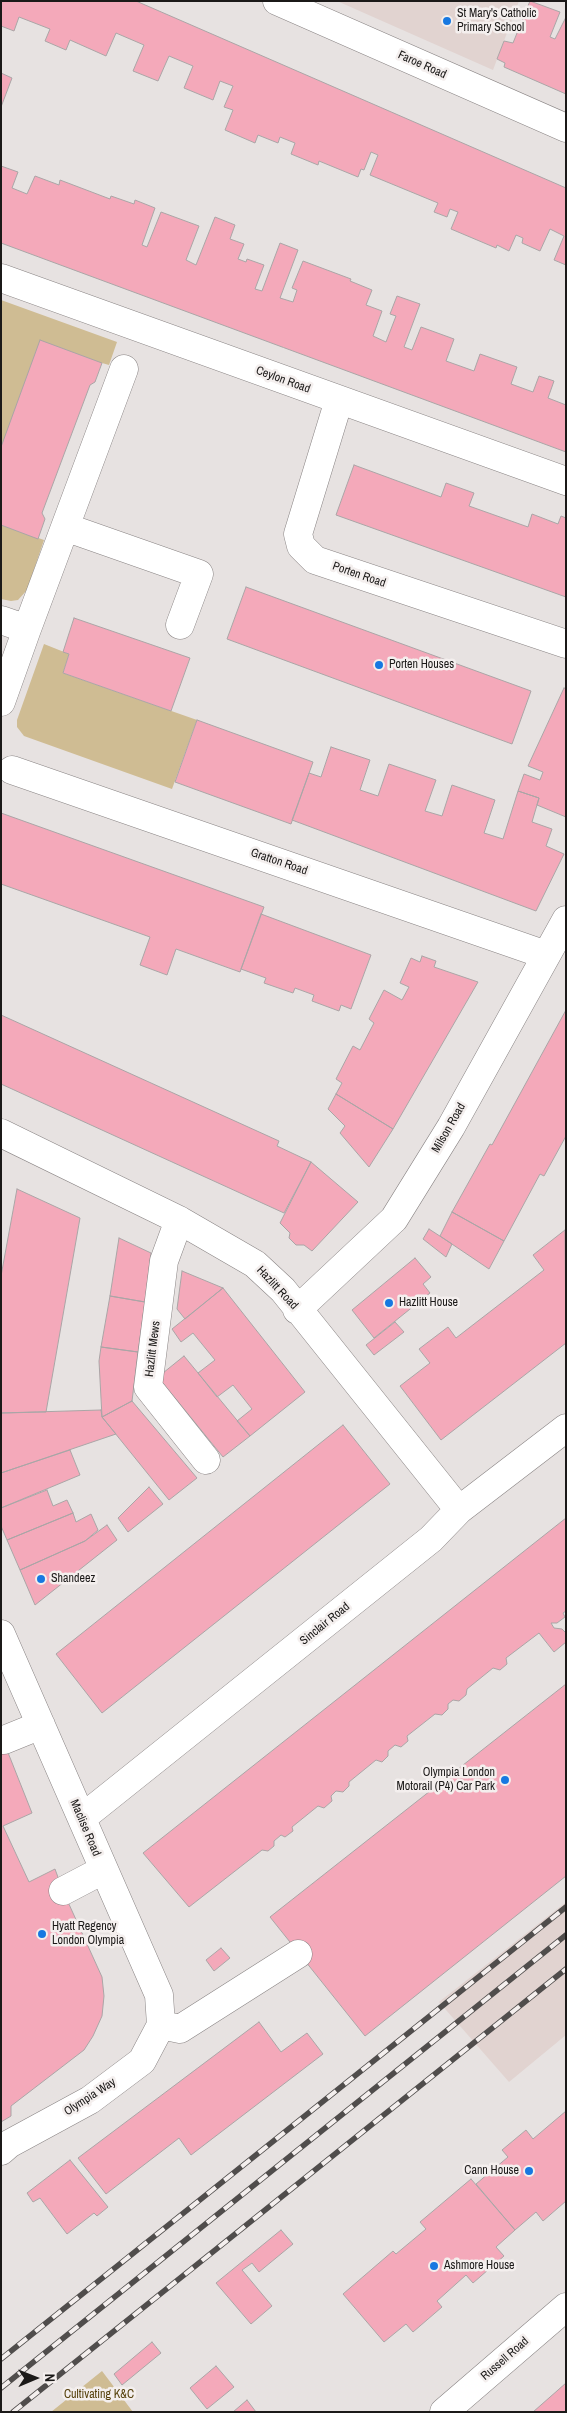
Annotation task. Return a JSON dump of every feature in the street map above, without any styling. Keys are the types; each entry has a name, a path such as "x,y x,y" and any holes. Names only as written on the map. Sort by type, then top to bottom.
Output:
{"street":[{"name":"Faroe Road","path":"278,1 566,128"},
{"name":"Ceylon Road","path":"1,278 566,481"},
{"path":"1,702 124,369"},
{"name":"Porten Road","path":"339,400 298,534 301,546 315,560 566,644"},
{"path":"65,527 199,574 180,625"},
{"path":"1,620 27,629"},
{"name":"Gratton Road","path":"12,770 546,955"},
{"name":"Milson Road","path":"297,1310 394,1219 451,1127 566,920"},
{"name":"Hazlitt Road","path":"1,1133 178,1220 255,1264 283,1290 297,1310 459,1510"},
{"name":"Hazlitt Mews","path":"178,1220 164,1261 148,1387 206,1460"},
{"name":"Sinclair Road","path":"82,1818 431,1539 459,1510 566,1428"},
{"name":"Maclise Road","path":"1,1634 159,1995 160,2025"},
{"path":"4,1740 41,1725"},
{"path":"63,1891 103,1870"},
{"path":"160,2025 180,2029 298,1954"},
{"name":"Olympia Way","path":"1,2151 9,2144 90,2100 142,2061 160,2025"},
{"name":"Russell Road","path":"444,2412 566,2307"}],"shaded area":[{"name":"St Mary's Catholic Primary School","path":"337,1 519,1 493,70"},
{"path":"566,1902 566,2035 509,2082 439,2002"}],"green space":[{"path":"1,300 117,342 109,365 102,363 1,448"},
{"path":"1,525 44,540 27,590 18,600 1,599"},
{"path":"44,644 69,654 63,673 197,720 172,789 24,736 17,727 17,720"},
{"name":"Cultivating K&C","path":"102,2371 133,2412 51,2412"}],"building":[{"path":"1,1 136,1 566,188 566,265 554,260 564,236 550,229 540,251 522,243 523,238 516,235 509,251 497,245 496,248 451,229 458,212 450,209 447,217 434,212 438,203 370,175 378,155 371,152 364,170 361,169 358,177 319,161 318,165 291,154 295,143 280,137 278,143 258,135 255,143 225,130 233,110 224,107 233,86 220,81 213,100 184,88 193,66 169,56 158,81 133,71 144,45 116,33 106,56 70,40 66,50 45,41 50,29 19,17 14,31 1,26"},
{"path":"530,1 560,12 550,37 555,39 566,17 566,94 504,67 505,63 497,59 504,41 513,43"},
{"path":"1,73 12,78 1,107"},
{"path":"1,166 18,172 12,188 27,194 35,176 59,185 60,180 110,199 111,196 134,204 135,200 155,208 142,245 147,247 161,212 199,226 186,260 196,265 215,217 235,225 230,239 244,244 238,259 246,262 247,259 264,265 255,289 262,291 280,243 298,250 280,298 293,302 297,290 292,288 303,261 351,279 350,281 372,290 366,305 382,311 373,336 386,342 396,316 390,314 397,296 420,304 404,347 412,350 421,327 454,339 446,361 474,371 480,354 517,367 511,384 533,392 539,376 554,381 548,398 566,405 566,452 1,243"},
{"path":"40,340 102,363 95,382 90,385 42,513 45,519 38,539 1,525 1,447"},
{"path":"354,465 441,497 446,483 474,493 469,506 528,527 532,514 558,524 561,516 566,518 566,597 336,515"},
{"name":"Porten Houses","path":"246,587 531,691 512,744 227,639"},
{"path":"74,618 190,658 171,711 63,673 69,654 63,652"},
{"path":"564,688 566,689 566,817 537,805 539,798 518,791 524,774 540,780 543,772 528,766"},
{"path":"197,720 313,762 291,824 175,782"},
{"path":"331,747 370,760 360,790 378,796 389,764 436,780 425,811 442,816 452,785 495,800 484,833 503,839 518,791 539,798 532,822 552,829 546,846 564,854 536,911 292,820 309,773 321,777"},
{"path":"1,813 264,907 240,972 176,949 167,975 140,965 150,937 1,884"},
{"path":"261,914 371,955 351,1009 341,1005 339,1011 312,1001 314,995 295,988 293,993 264,983 266,978 241,969"},
{"path":"422,956 436,961 434,967 478,982 393,1129 336,1094 342,1083 336,1079 353,1046 360,1050 374,1023 369,1019 384,990 402,1000 409,987 400,983 411,958 420,962"},
{"path":"566,1010 566,1136 544,1176 540,1174 504,1241 452,1212 490,1144 492,1145"},
{"path":"1,1015 279,1141 277,1146 311,1162 284,1213 1,1084"},
{"path":"336,1094 393,1129 369,1167 340,1133 345,1126 328,1109"},
{"path":"311,1162 358,1202 312,1251 304,1245 296,1245 289,1238 290,1233 280,1223"},
{"path":"17,1189 80,1218 46,1412 1,1413 1,1276"},
{"path":"452,1212 504,1241 489,1269 440,1236"},
{"path":"429,1229 452,1244 446,1257 423,1239"},
{"path":"565,1230 566,1343 441,1440 400,1386 430,1363 419,1349 448,1327 456,1338 544,1270 533,1255"},
{"path":"119,1238 151,1253 145,1302 110,1296"},
{"name":"Hazlitt House","path":"415,1258 431,1277 423,1284 430,1293 374,1338 352,1310"},
{"path":"182,1271 223,1288 185,1319 177,1309"},
{"path":"223,1288 305,1392 250,1436 237,1421 252,1409 233,1385 217,1397 198,1373 215,1360 193,1333 181,1342 172,1329"},
{"path":"110,1296 145,1302 138,1352 101,1347"},
{"path":"395,1322 404,1332 374,1355 366,1345"},
{"path":"101,1347 138,1352 132,1401 102,1417 99,1361"},
{"path":"184,1356 250,1436 223,1457 158,1377"},
{"path":"132,1401 197,1478 169,1500 102,1417"},
{"path":"101,1410 102,1417 116,1434 1,1473 1,1413"},
{"path":"343,1425 390,1484 102,1713 56,1654"},
{"path":"70,1450 80,1475 1,1508 1,1473"},
{"path":"149,1487 163,1504 128,1532 118,1518"},
{"path":"47,1490 53,1506 67,1500 73,1513 7,1540 1,1526 1,1508"},
{"path":"73,1513 76,1522 91,1514 98,1530 85,1541 20,1570 7,1540"},
{"path":"566,1518 566,1611 563,1613 565,1617 557,1623 551,1623 554,1628 562,1629 566,1633 566,1642 554,1652 539,1633 506,1658 507,1664 500,1670 493,1668 467,1689 466,1695 459,1701 453,1700 448,1704 448,1709 442,1715 435,1714 407,1736 408,1741 401,1747 395,1745 388,1751 388,1756 382,1762 376,1760 349,1782 349,1786 343,1792 336,1791 331,1796 332,1801 324,1808 318,1806 292,1827 293,1831 285,1837 281,1835 274,1841 274,1846 268,1851 262,1850 189,1907 143,1853"},
{"path":"107,1525 117,1540 35,1605 20,1570 85,1541"},
{"name":"Olympia London Motorail (P4) Car Park","path":"566,1684 566,1876 365,2036 270,1917"},
{"name":"Hyatt Regency London Olympia","path":"1,1735 32,1813 3,1826 29,1882 55,1869 102,1977 104,1996 102,2016 84,2050 11,2106 11,2116 1,2122"},
{"path":"221,1948 230,1958 214,1971 206,1960"},
{"path":"259,2022 281,2052 307,2033 323,2054 191,2155 179,2138 106,2194 78,2158"},
{"name":"Cann House","path":"566,2111 566,2201 543,2221 536,2212 515,2230 476,2184 508,2157 502,2150 526,2130 533,2139"},
{"path":"70,2160 108,2207 97,2216 94,2213 67,2234 40,2198 33,2202 27,2193"},
{"name":"Ashmore House","path":"471,2179 515,2230 496,2247 504,2256 473,2283 466,2275 437,2301 442,2307 413,2332 406,2324 384,2342 343,2294 393,2251 396,2254 426,2229 420,2222"},
{"path":"281,2230 293,2244 259,2272 252,2263 242,2270 272,2306 251,2324 216,2283"},
{"path":"152,2342 161,2353 122,2385 114,2374"},
{"path":"216,2366 234,2387 207,2409 190,2388"},
{"path":"566,2383 566,2412 533,2412"},
{"path":"247,2400 256,2412 233,2412"}],"railway":[{"path":"1,2359 566,1907"},
{"path":"1,2388 566,1935"},
{"path":"13,2412 566,1969"}],"place":[{"name":"St Mary's Catholic Primary School","path":"447,21"},
{"name":"Porten Houses","path":"379,665"},
{"name":"Hazlitt House","path":"389,1303"},
{"name":"Shandeez","path":"41,1579"},
{"name":"Olympia London Motorail (P4) Car Park","path":"505,1780"},
{"name":"Hyatt Regency London Olympia","path":"42,1934"},
{"name":"Cann House","path":"529,2171"},
{"name":"Ashmore House","path":"434,2266"}]}
